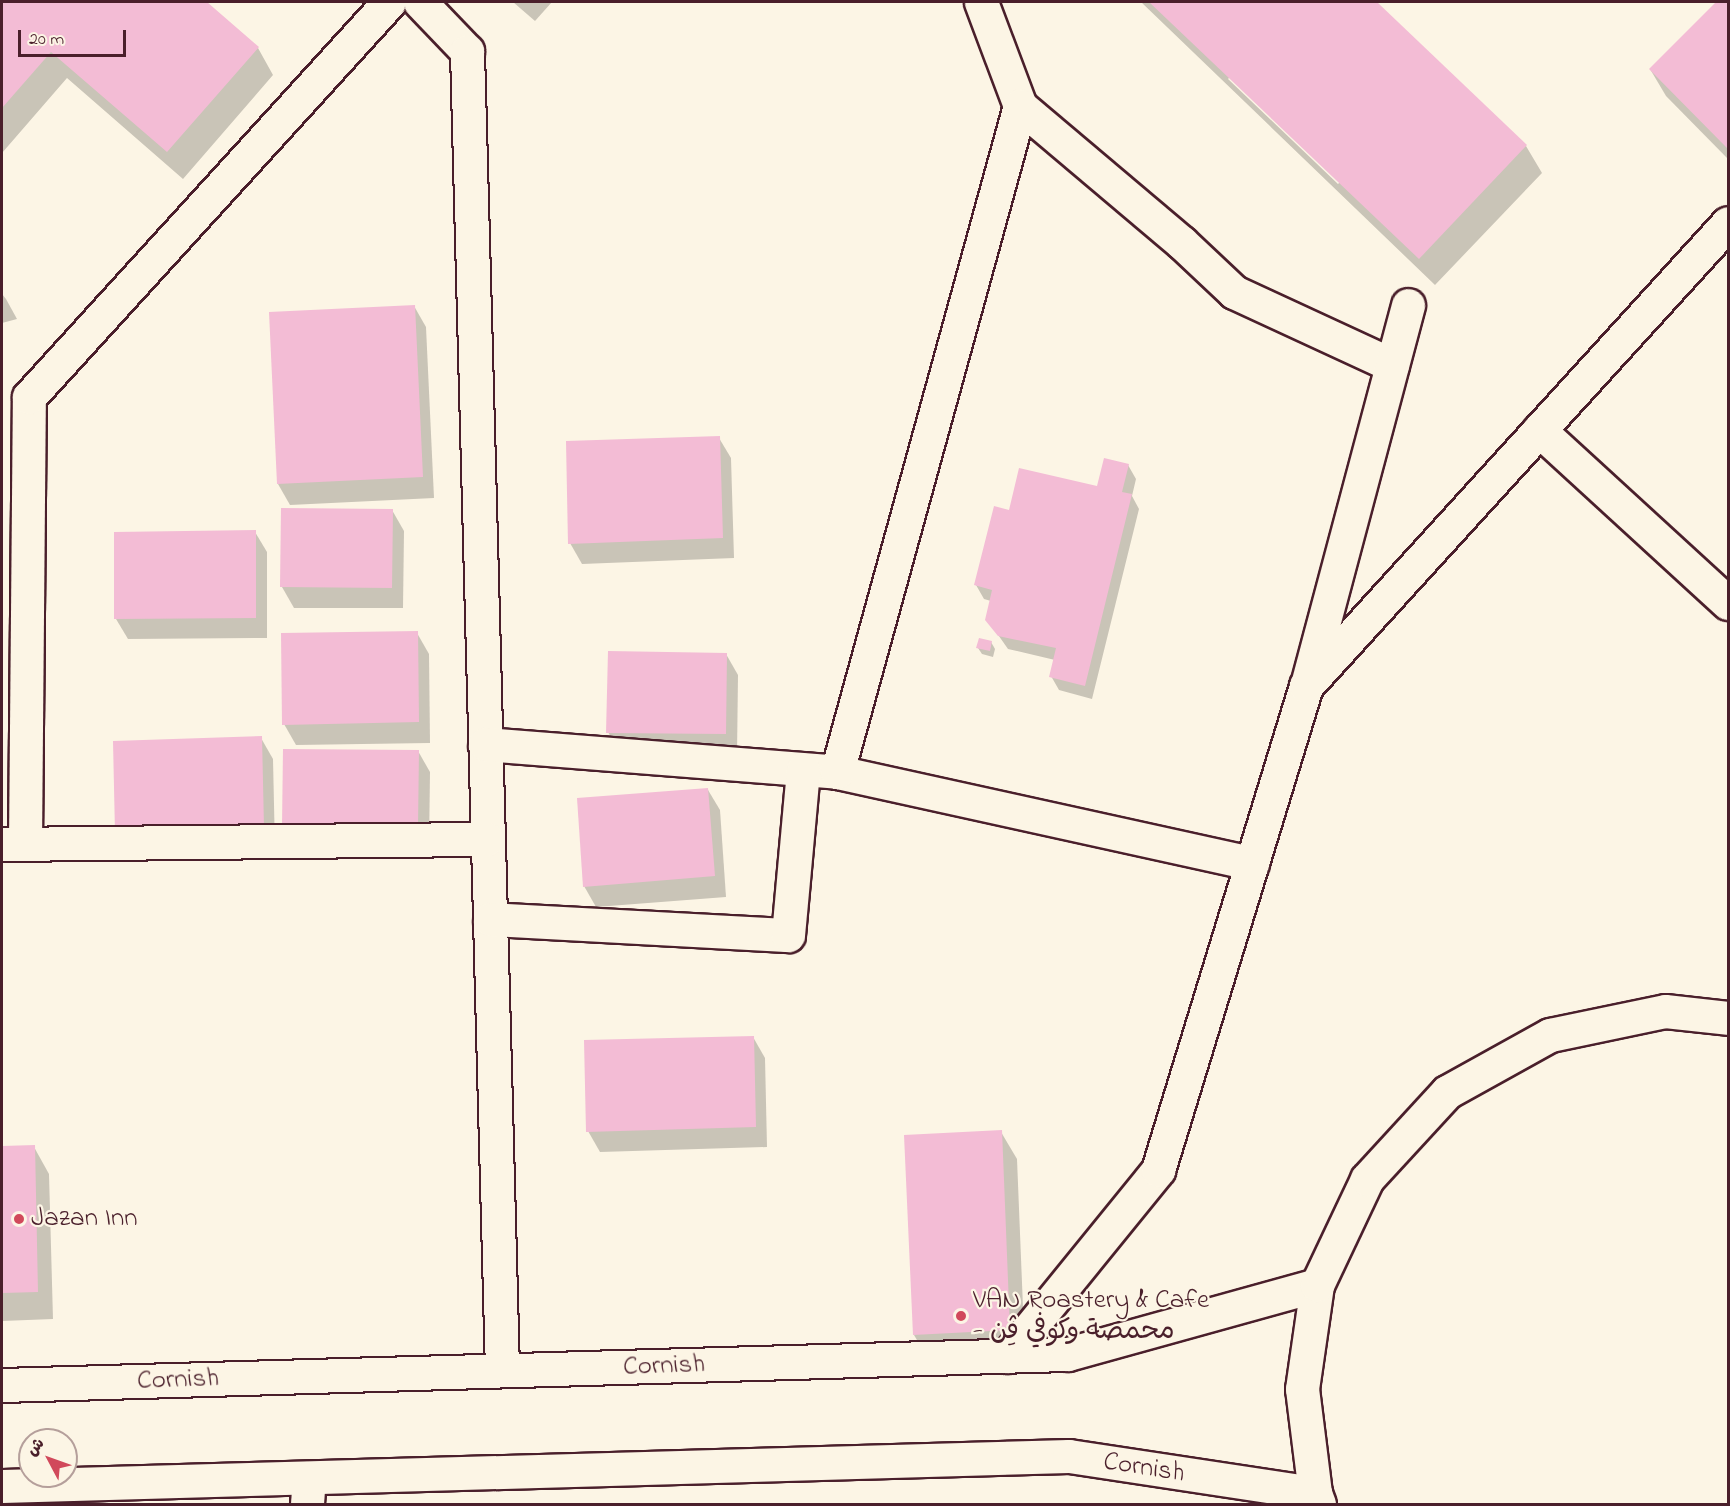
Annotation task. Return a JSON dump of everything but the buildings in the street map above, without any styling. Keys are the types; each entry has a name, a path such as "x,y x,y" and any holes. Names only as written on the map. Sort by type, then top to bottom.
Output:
{"street":[{"path":"389,2 29,397 13,844 488,839"},
{"path":"420,2 467,51 501,1370"},
{"path":"981,2 1020,106 1181,242 1234,292 1392,364"},
{"path":"837,772 1020,106"},
{"path":"1306,686 1728,223"},
{"path":"1006,1356 1158,1170 1306,686 1408,305"},
{"path":"1539,430 1728,603"},
{"path":"485,744 837,772 1252,863"},
{"path":"490,920 788,935 803,770"},
{"path":"1317,1499 1302,1389 1317,1285 1367,1179 1447,1092 1550,1035 1665,1011 1728,1018"},
{"name":"Cornish","path":"2,1385 1068,1354 1317,1285"},
{"name":"Cornish","path":"2,1486 308,1491 1069,1456 1317,1499"}],"place":[{"name":"Jazan Inn","path":"19,1219"},
{"name":"VAN Roastery & Cafe - محمصة وكوفي ڤِن","path":"961,1316"}]}
